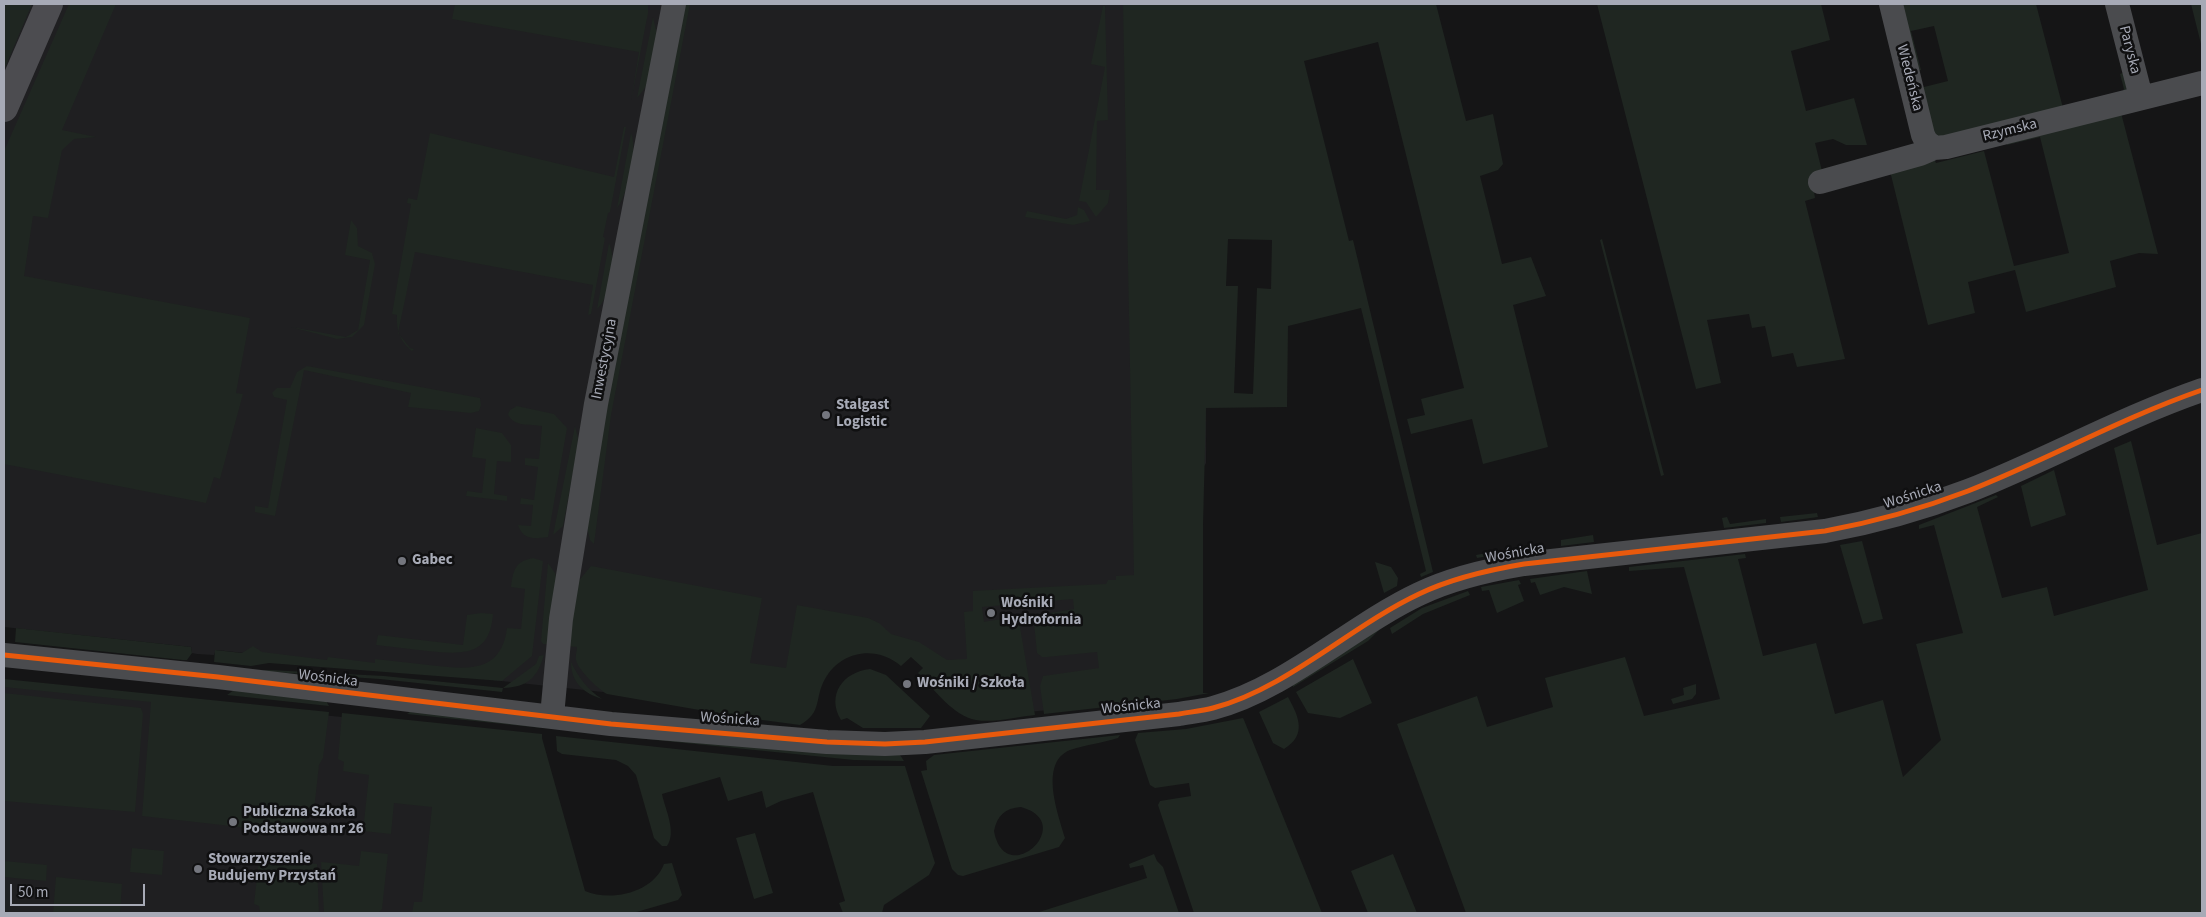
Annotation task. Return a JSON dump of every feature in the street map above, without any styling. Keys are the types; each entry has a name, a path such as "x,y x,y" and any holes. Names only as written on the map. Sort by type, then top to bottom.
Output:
{"main road":[{"path":"4,108 49,4"}],"street":[{"name":"Inwestycyjna","path":"552,709 561,620 596,404 674,4"},
{"name":"Wiedeńska","path":"1891,4 1923,135 1926,141 1934,148"},
{"name":"Paryska","path":"2117,4 2141,97"},
{"name":"Rzymska","path":"1820,182 1920,154 1934,148 1946,147 2202,83"},
{"name":"Wośnicka","path":"4,655 552,709 626,710 751,734 827,742 912,743 1179,714 1213,708 1240,698 1290,673 1392,609 1442,584 1488,570 1524,564 1825,531 1873,523 1969,490 2115,424 2167,402 2202,390"}],"shaded area":[{"path":"4,4 1207,4 1206,463 1185,499 1127,702 979,717 895,640 811,644 805,714 216,650 214,655 197,654 192,653 191,647 4,627"},
{"path":"4,4 32,4 4,70"},
{"path":"69,4 116,4 62,130 96,137 74,139 62,150 48,218 33,216 24,276 250,318 236,393 243,394 220,479 214,477 206,503 4,464 4,151"},
{"path":"455,4 648,4 648,13 631,101 639,52 452,19"},
{"path":"682,4 690,4 611,415 594,544 590,540 585,518"},
{"path":"1123,4 1436,4 1466,121 1493,114 1503,164 1498,170 1480,176 1502,264 1531,257 1546,296 1513,305 1548,447 1483,464 1472,419 1411,434 1407,419 1425,415 1421,399 1464,388 1378,42 1304,61 1349,241 1353,240 1433,572 1421,577 1420,574 1426,571 1361,308 1288,326 1287,407 1206,408 1203,525 1203,693 1209,693 1177,699 1044,714 1040,686 1043,676 1099,668 1097,652 1047,657 1042,657 1037,653 1034,623 1044,614 1074,609 1073,599 982,607 984,622 1008,620 1020,627 1035,715 998,720 976,720 952,708 918,673 923,668 911,657 901,666 891,659 871,653 860,654 840,662 825,679 812,715 800,725 740,717 607,694 580,669 576,658 577,647 568,646 577,583 591,566 762,598 750,663 786,668 797,605 868,618 879,623 891,634 919,642 947,660 967,659 964,612 973,611 973,591 1106,584 1108,580 1116,580 1116,576 1134,575","holes":["1228,239 1272,240 1271,289 1257,288 1253,394 1234,393 1238,286 1226,286"]},
{"path":"1597,4 1821,4 1830,40 1791,51 1806,111 1854,98 1867,145 1846,145 1833,139 1815,143 1822,171 1812,179 1815,198 1805,201 1845,359 1797,367 1793,353 1772,357 1765,326 1752,328 1749,314 1707,320 1721,383 1696,389"},
{"path":"1900,4 2036,4 2063,108 2120,95 2124,89 2120,74 2125,72 2129,92 2122,98 1947,140 1936,139 1930,131 1920,88 1948,81 1934,26 1911,31 1921,70 1916,71"},
{"path":"2191,4 2202,4 2202,48"},
{"path":"1103,6 1105,6 1108,120 1097,121 1096,190 1110,190 1108,203 1096,217 1086,202 1079,201 1105,67 1091,64"},
{"path":"653,17 657,34 648,84 637,98"},
{"path":"2120,109 2158,254 2139,253 2110,261 2116,287 2026,312 2015,270 1968,282 1975,313 1928,325 1890,171 1934,159 1936,163 1984,151 2014,266 2069,253 2040,137 2007,145 2006,142"},
{"path":"624,127 626,127 610,212 608,213 603,237 605,238 591,314 588,315 593,285 415,252 398,331 397,315 392,314 411,204 407,203 408,198 417,200 430,133 614,177"},
{"path":"631,133 633,161 631,172 625,193 617,208"},
{"path":"1078,207 1084,210 1090,221 1073,225 1025,217 1027,211 1066,219 1077,215"},
{"path":"351,220 357,228 358,246 372,253 375,264 364,325 352,337 337,339 291,327 346,337 358,330 370,260 345,255"},
{"path":"1602,239 1664,475 1661,476 1600,240"},
{"path":"609,243 612,259 611,278 602,303 597,309"},
{"path":"400,335 410,348 414,349 412,351 404,343"},
{"path":"307,366 480,398 481,405 479,411 471,413 408,407 411,393 304,370 275,516 255,512 255,506 268,508 287,400 274,397 272,393 277,388 290,388 297,372"},
{"path":"517,406 554,414 567,428 548,537 526,536 518,525 531,526 533,505 520,504 521,498 534,500 538,467 525,465 525,458 539,459 542,426 518,423 510,418 508,414 510,410"},
{"path":"575,426 578,438 577,451 563,526 553,535"},
{"path":"476,428 502,433 511,445 511,462 497,461 494,494 507,496 507,501 466,496 467,491 482,493 486,459 472,457"},
{"path":"2131,441 2157,545 2202,533 2202,913 1466,913 1397,724 1477,696 1487,727 1553,707 1545,678 1625,657 1644,716 1720,699 1684,567 1629,571 1629,567 1745,554 1746,558 1738,559 1763,656 1816,643 1835,714 1883,700 1903,777 1941,740 1916,644 1963,633 1934,525 1919,529 1919,525 1996,495 1998,497 1977,507 2002,598 2047,587 2054,616 2148,590 2114,448"},
{"path":"2054,470 2066,515 2031,527 2021,486"},
{"path":"1817,513 1818,517 1781,522 1780,517"},
{"path":"1727,517 1730,524 1766,519 1766,523 1724,528 1722,518"},
{"path":"1593,535 1594,542 1561,546 1561,540"},
{"path":"1862,541 1883,619 1863,624 1840,545"},
{"path":"1541,543 1542,547 1477,558 1476,555"},
{"path":"533,558 543,561 532,656 502,681 269,663 251,666 214,662 215,650 242,653 253,646 262,652 327,660 328,657 375,663 375,659 456,668 479,666 497,654 503,643 507,628 521,629 525,589 511,587 512,581 514,572 519,564"},
{"path":"1375,562 1391,567 1398,578 1397,586 1384,593"},
{"path":"548,563 556,578 549,644 543,644 541,641"},
{"path":"1587,571 1592,594 1564,587 1540,595 1535,582 1531,583 1530,579"},
{"path":"1519,580 1521,584 1518,585 1524,601 1497,613 1489,590 1482,591 1481,587"},
{"path":"1468,591 1470,595 1423,614 1392,634 1390,628 1422,608"},
{"path":"493,614 491,628 480,646 471,650 451,653 376,645 378,635 463,645 467,615"},
{"path":"16,628 191,647 192,653 187,660 183,660 15,642"},
{"path":"1379,628 1368,641 1293,687 1293,681"},
{"path":"544,655 538,670 530,680 519,686 503,688 536,664 539,656"},
{"path":"1353,659 1372,703 1340,718 1308,713 1296,692"},
{"path":"571,662 584,683 602,699 590,694 580,686 573,676"},
{"path":"870,669 886,675 930,716 921,728 863,728 847,718 841,720 835,702 840,686 852,675"},
{"path":"257,671 384,676 503,688 502,692 380,679"},
{"path":"4,679 329,712 323,758 319,765 314,810 307,819 287,831 142,816 151,702 4,687"},
{"name":"Publiczna Szkoła Podstawowa nr 26","path":"4,682 467,730 457,913 4,913"},
{"path":"1696,684 1696,694 1692,699 1673,704 1671,699 1684,695 1683,688"},
{"path":"234,690 326,701 329,706 227,695"},
{"path":"4,693 141,708 143,714 135,812 4,801"},
{"path":"1288,697 1299,725 1296,738 1284,749 1273,743 1259,712"},
{"path":"411,711 540,725 542,728 407,714"},
{"path":"342,713 542,734 585,891 607,896 630,892 651,882 659,874 664,864 672,863 682,895 678,900 633,913 412,913 414,902 422,902 432,807 394,803 391,834 363,831 369,775 343,771 344,762 338,759"},
{"path":"1243,718 1322,913 1194,913 1158,805 1160,801 1191,796 1189,783 1155,788 1150,785 1135,740 1138,733 1186,729"},
{"path":"1120,735 1118,738 1070,750 1060,757 1055,766 1053,791 1065,838 1059,847 963,876 958,875 952,869 921,771 927,770 926,761 934,755","holes":["1021,807 1037,815 1043,826 1041,837 1033,847 1023,854 1011,855 1001,848 994,831 997,821 1006,811"]},
{"path":"556,736 833,766 905,766 935,863 929,875 884,905 882,913 843,913 839,903 845,901 813,792 781,801 766,808 762,791 728,801 720,777 662,794 671,827 671,834 667,846 662,846 654,838 636,775 628,766 616,760 562,754 557,751"},
{"path":"616,736 896,753 904,761 854,760"},
{"path":"755,833 773,893 754,899 736,838"},
{"path":"132,848 164,851 162,875 130,872"},
{"path":"361,851 388,854 382,909 378,913 324,913 321,862 359,866"},
{"path":"1154,854 1157,861 1163,867 1179,913 1036,913 1147,878 1143,865 1130,868 1129,864"},
{"path":"1393,854 1417,913 1368,913 1351,871"},
{"path":"259,859 317,864 319,913 260,912 259,906 254,904"},
{"path":"4,861 47,865 46,881 4,877"},
{"path":"56,877 122,884 120,913 53,913"}],"cycle path":[{"path":"4,655 218,677 611,724 827,742 885,744 925,742 1179,714 1213,708 1240,699 1266,687 1394,607 1432,588 1457,579 1524,564 1825,531 1879,519 1933,504 1968,491 2142,413 2202,390"}],"place":[{"name":"Stalgast Logistic","path":"826,415"},
{"name":"Gabec","path":"402,561"},
{"name":"Wośniki Hydrofornia","path":"991,613"},
{"name":"Wośniki / Szkoła","path":"907,684"},
{"name":"Publiczna Szkoła Podstawowa nr 26","path":"233,822"},
{"name":"Stowarzyszenie Budujemy Przystań","path":"198,869"}]}
